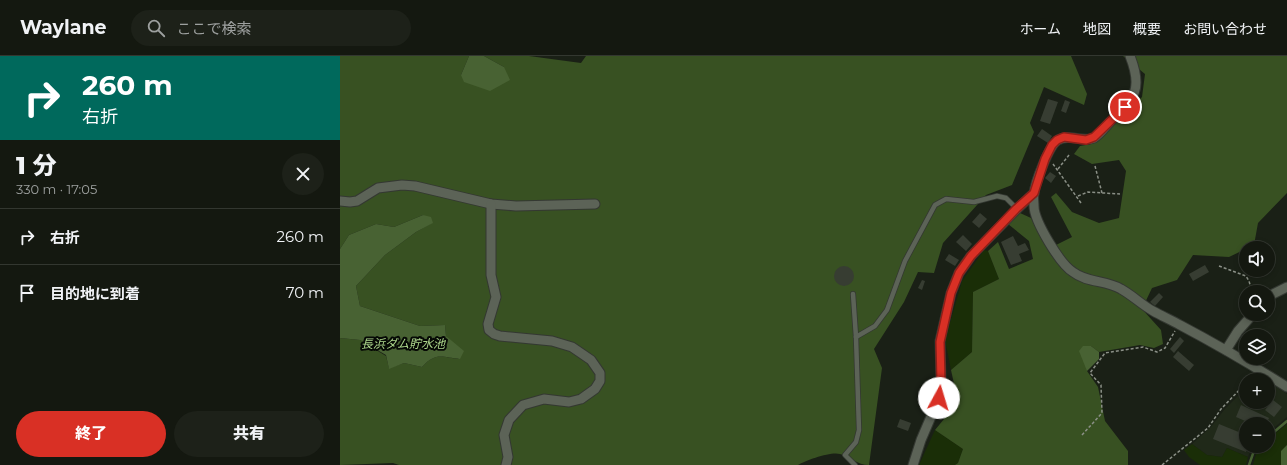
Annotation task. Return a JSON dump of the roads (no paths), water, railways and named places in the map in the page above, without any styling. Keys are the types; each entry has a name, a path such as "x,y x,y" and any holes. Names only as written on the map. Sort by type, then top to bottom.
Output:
{"street":[{"path":"1130,56 1135,68 1137,83 1134,95 1125,107 1094,137 1086,140 1064,137 1057,140 1052,145 1045,159 1034,193 1034,208 1042,230 1059,258 1072,272 1084,279 1114,285 1127,292 1152,311 1226,350 1287,387"},
{"path":"340,200 350,202 357,201 378,188 402,184 491,204 516,206 595,204"},
{"path":"913,465 921,440 939,398 941,381 940,342 954,286 959,273 971,256 1016,209 1034,193"},
{"path":"491,204 491,275 496,297 488,324 489,330 500,336 552,341 572,347 591,360 600,373 600,381 595,389 581,399 569,402 544,399 523,405 510,420 504,435 508,457 506,465"},
{"path":"1275,293 1287,288"},
{"path":"1226,350 1238,331 1247,321"}],"lane":[{"path":"856,337 875,326 887,310 905,261 935,205 946,199 974,202 997,196 1006,198 1016,209"},
{"path":"853,294 859,430 856,442 845,456 855,465"}],"water":[{"path":"469,56 484,56 504,67 510,80 490,91 464,82 461,75"},
{"name":"長浜ダム貯水池","path":"423,215 431,217 433,223 416,232 385,255 356,286 360,306 420,326 445,325 446,336 464,351 460,359 435,357 422,367 404,363 389,369 386,355 360,340 340,338 340,249 349,235 376,224 394,227"},
{"path":"1083,346 1091,346 1099,352 1099,359 1087,371 1079,351"},
{"path":"1287,445 1287,465 1281,465 1281,451"}],"waterway":[{"path":"1275,431 1287,421"},
{"path":"1249,465 1253,453"}]}
